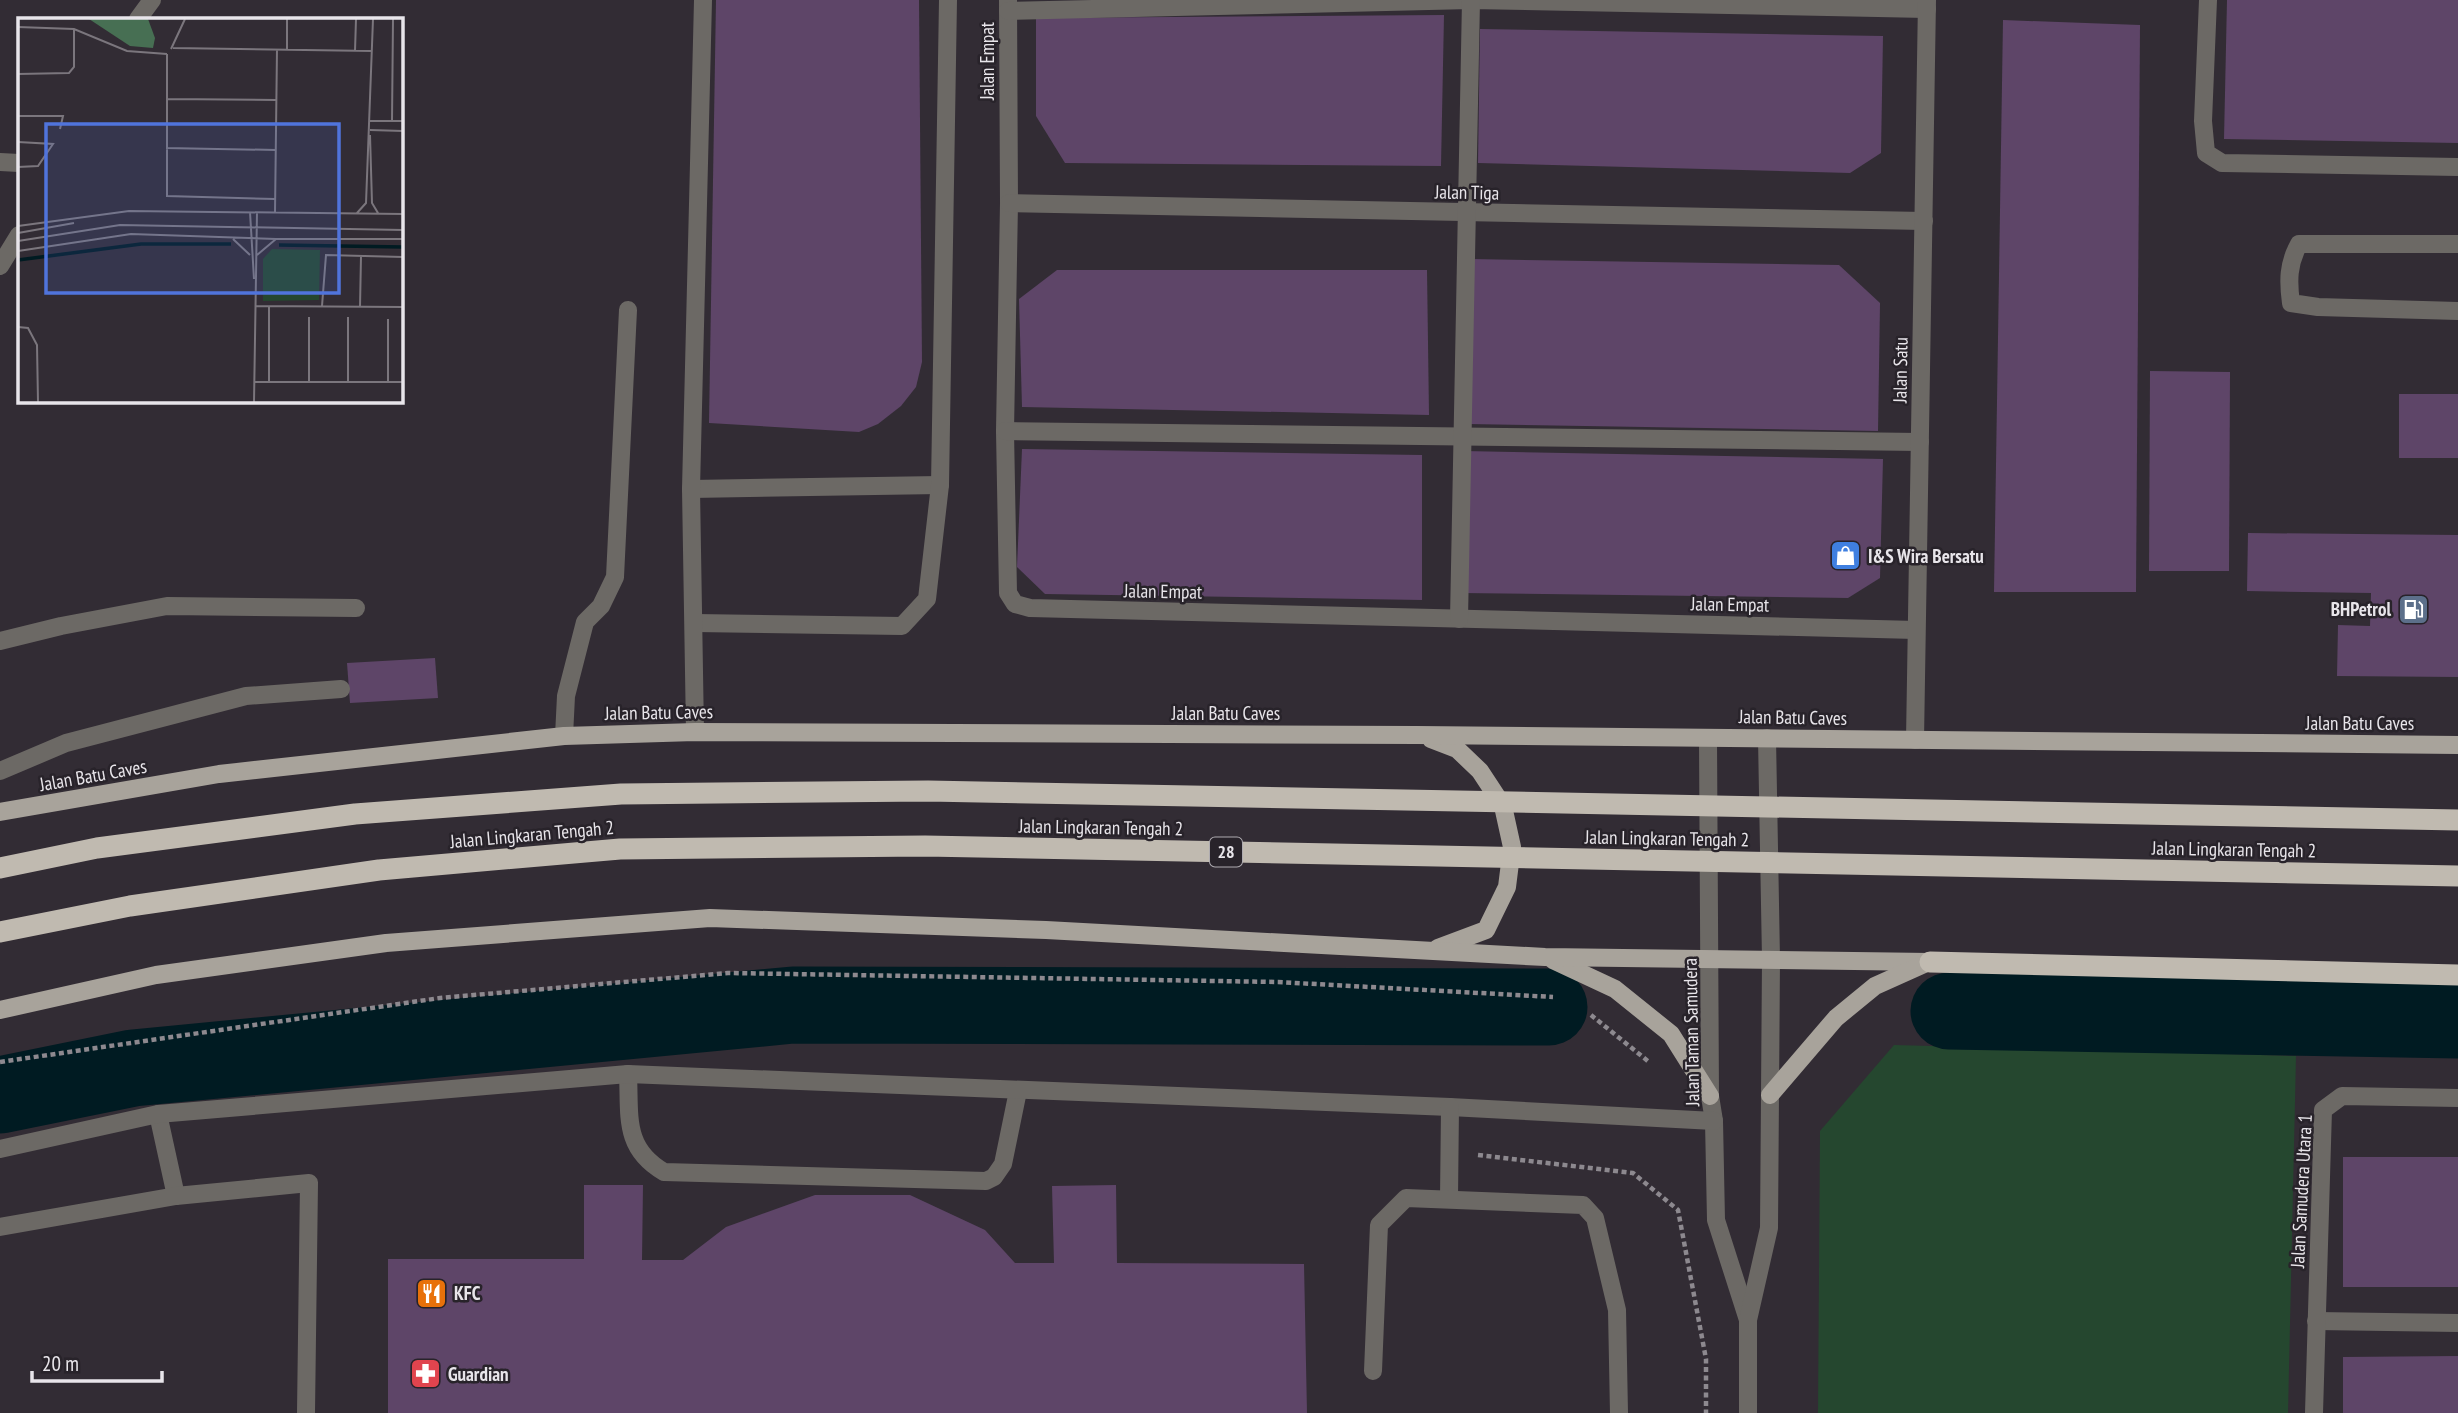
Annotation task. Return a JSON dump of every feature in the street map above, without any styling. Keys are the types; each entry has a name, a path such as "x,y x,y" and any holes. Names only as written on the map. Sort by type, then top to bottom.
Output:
{"highway":[{"name":"Jalan Lingkaran Tengah 2","path":"0,868 97,848 355,814 621,794 928,791 2458,820"},
{"name":"Jalan Lingkaran Tengah 2","path":"0,932 130,906 366,872 620,849 925,846 2458,876"},
{"path":"1930,961 2458,975"}],"main road":[{"name":"Jalan Batu Caves","path":"0,813 219,774 564,736 695,732 1418,735 2458,745"},
{"path":"1418,735 1457,749 1480,771 1503,806 1512,847 1507,887 1486,930 1430,951"},
{"path":"0,1010 156,975 386,943 710,918 1046,930 1545,957 1930,961"},
{"path":"1545,957 1615,989 1671,1034 1710,1096"},
{"path":"1770,1095 1836,1018 1875,986 1930,961"}],"street":[{"path":"139,18 152,0"},
{"path":"695,732 691,489 703,0"},
{"path":"695,623 902,626 927,599 940,485 948,0"},
{"path":"1459,619 1471,0"},
{"path":"1008,5 1471,0 1927,4"},
{"path":"2208,0 2204,131 2206,153 2222,163 2458,167"},
{"name":"Jalan Satu","path":"1915,740 1927,4"},
{"name":"Jalan Empat","path":"1008,5 1009,203 1004,431 1008,593 1014,604 1030,608 1916,630"},
{"path":"0,162 18,163"},
{"name":"Jalan Tiga","path":"1009,203 1924,221"},
{"path":"0,266 18,237"},
{"path":"2458,244 2298,244 2291,259 2288,282 2291,303 2318,307 2458,310"},
{"path":"564,736 566,696 585,622 601,606 615,577 628,310"},
{"path":"1004,431 1920,442"},
{"path":"691,489 940,485"},
{"path":"0,641 61,626 167,606 356,608"},
{"path":"0,771 66,743 246,696 341,689"},
{"name":"Jalan Taman Samudera","path":"1708,738 1710,1096 1714,1121 1716,1220 1748,1320"},
{"name":"Jalan Taman Samudera","path":"1748,1413 1748,1320 1769,1228 1771,959 1767,738"},
{"path":"628,1074 631,1132 638,1150 650,1164 664,1172 986,1181 994,1177 1003,1164 1018,1091"},
{"path":"0,1149 158,1114 628,1074 1450,1107 1714,1121"},
{"name":"Jalan Samudera Utara 1","path":"2314,1413 2323,1110 2342,1096 2458,1098"},
{"path":"1449,1198 1450,1107"},
{"path":"158,1114 176,1196"},
{"path":"0,1227 176,1196 309,1183 306,1413"},
{"path":"1373,1371 1379,1225 1406,1198 1583,1205 1595,1218 1618,1310 1619,1413"},
{"path":"2316,1321 2458,1323"}],"path":[{"path":"0,1062 440,998 728,973 1278,982 1556,997"},
{"path":"1590,1014 1651,1063"}],"green space":[{"path":"1894,1045 2296,1056 2288,1413 1818,1413 1820,1131"}],"building":[{"path":"716,0 919,0 922,362 916,387 901,406 878,424 859,432 709,423"},
{"path":"2227,0 2458,0 2458,143 2224,139"},
{"path":"1444,15 1441,166 1065,163 1036,116 1036,18"},
{"path":"2003,20 2140,25 2136,592 1994,592"},
{"path":"1480,29 1883,36 1881,153 1850,173 1478,163"},
{"path":"1470,259 1839,265 1880,303 1878,431 1468,424"},
{"path":"1057,270 1427,270 1429,415 1022,407 1019,299"},
{"path":"2150,371 2230,372 2229,571 2149,571"},
{"path":"2399,394 2458,394 2458,458 2399,458"},
{"path":"1022,449 1422,455 1422,600 1045,594 1017,567"},
{"path":"1463,451 1883,459 1880,578 1848,598 1460,593"},
{"name":"BHPetrol","path":"2248,533 2458,535 2458,677 2337,676 2338,625 2370,626 2371,593 2247,591"},
{"path":"435,658 438,698 350,703 347,663"},
{"path":"2343,1157 2458,1157 2458,1287 2343,1287"},
{"path":"584,1185 643,1185 642,1260 683,1260 726,1227 815,1195 910,1195 985,1230 1015,1263 1054,1263 1052,1186 1116,1185 1117,1263 1304,1264 1307,1413 388,1413 388,1259 584,1259"},
{"path":"2458,1356 2458,1413 2343,1413 2343,1357"}],"waterway":[{"path":"0,1095 133,1068 793,1005 1549,1007"},
{"path":"1949,1011 2458,1020"}],"place":[{"name":"I&S Wira Bersatu","path":"1845,556"},
{"name":"BHPetrol","path":"2414,609"},
{"name":"KFC","path":"431,1293"},
{"name":"Guardian","path":"425,1374"}]}
